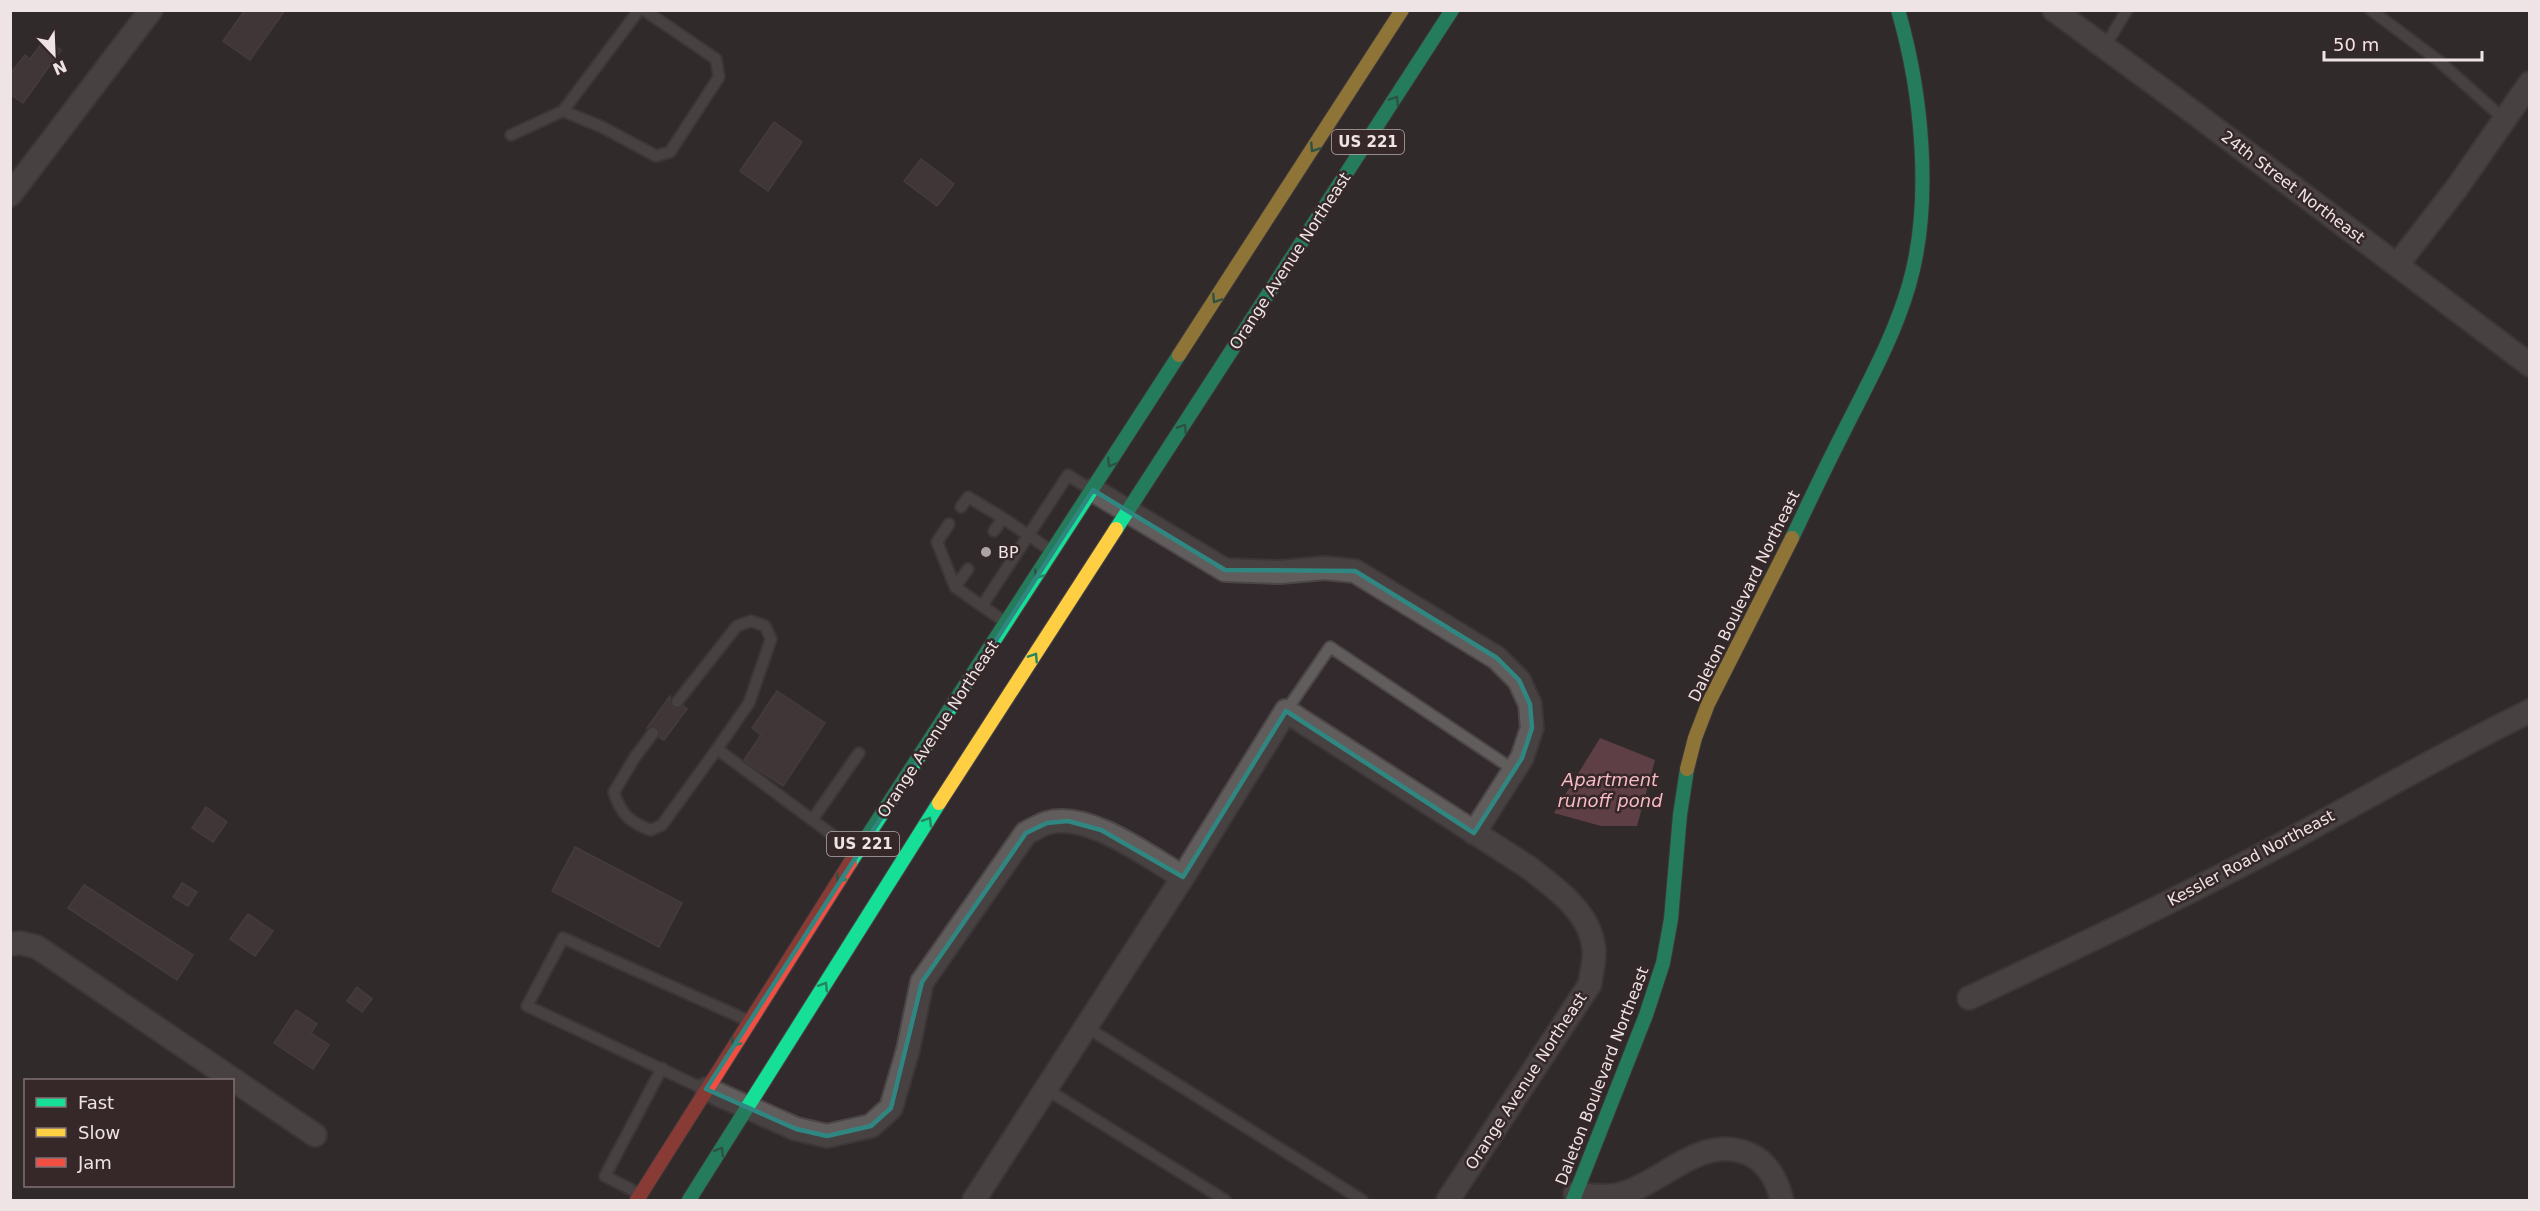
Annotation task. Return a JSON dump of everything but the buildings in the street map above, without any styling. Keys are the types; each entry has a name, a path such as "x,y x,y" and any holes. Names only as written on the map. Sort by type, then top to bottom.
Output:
{"main road":[{"name":"Orange Avenue Northeast","path":"639,1197 857,853 1402,10"},
{"name":"Orange Avenue Northeast","path":"689,1200 967,759 1452,10"},
{"name":"Daleton Boulevard Northeast","path":"1574,1197 1593,1142 1654,992 1666,946 1674,901 1677,831 1694,739 1708,703 1897,323 1915,262 1920,227 1922,147 1917,85 1910,46 1898,10"}],"street":[{"path":"10,195 151,10"},
{"name":"24th Street Northeast","path":"2054,10 2529,365"},
{"path":"2397,265 2456,189 2529,83"},
{"path":"1093,490 1225,570 1280,572 1325,568 1354,570 1497,658 1519,680 1530,705 1532,728 1522,758 1474,833"},
{"path":"974,1200 1183,877 1286,711"},
{"name":"Orange Avenue Northeast","path":"1286,711 1563,893 1584,919 1594,950 1590,984 1448,1200"},
{"name":"Kessler Road Northeast","path":"1969,998 2124,924 2282,844 2420,767 2529,711"},
{"path":"706,1089 796,1129 827,1136 871,1126 891,1108 908,1050 922,982 1026,833 1047,823 1068,821 1101,830 1183,877"},
{"path":"10,944 21,943 37,947 231,1079"},
{"path":"234,1081 315,1136"},
{"path":"1574,1197 1606,1197 1623,1194 1701,1153 1724,1149 1742,1151 1757,1157 1768,1167 1782,1200"}],"lane":[{"path":"512,135 563,111 639,10"},
{"path":"563,111 602,127 656,156 670,152 719,76 716,59 644,10"},
{"path":"2104,48 2127,10"},
{"path":"2371,10 2439,62 2505,120"},
{"path":"982,606 1068,475 1093,490"},
{"path":"961,507 968,497 1053,552"},
{"path":"994,531 1002,518"},
{"path":"949,524 937,542 955,587 1007,623"},
{"path":"955,587 968,569"},
{"path":"653,733 634,757 614,792 619,809 634,824 651,830 662,825 749,703 771,639 765,626 751,621 737,626 677,702"},
{"path":"1286,711 1330,647 1514,770"},
{"path":"717,749 857,853"},
{"path":"812,820 860,753"},
{"path":"706,1089 527,1006 563,938 750,1021"},
{"path":"1086,1027 1362,1200"},
{"path":"639,1197 605,1176 662,1068"},
{"path":"1046,1089 1225,1200"}],"highlighted area":[{"path":"1093,490 1225,570 1355,571 1497,658 1519,680 1530,704 1532,728 1522,758 1474,833 1286,711 1183,877 1101,830 1068,821 1047,823 1026,833 922,982 891,1108 871,1126 827,1136 796,1129 706,1089 825,902"}],"water":[{"name":"Apartment runoff pond","path":"1600,738 1655,760 1637,826 1601,826 1554,813"}],"traffic: fast":[{"path":"1116,529 1452,10"},
{"path":"1792,538 1888,341 1903,304 1916,253 1921,219 1922,147 1913,76 1898,10"},
{"path":"850,863 1179,355"},
{"path":"1573,1200 1646,1015 1663,963 1671,919 1680,815 1687,769"},
{"path":"689,1200 939,803"}],"traffic: slow":[{"path":"1179,355 1402,10"},
{"path":"939,803 1116,529"},
{"path":"1687,769 1695,738 1708,704 1792,538"}],"traffic: jam":[{"path":"637,1200 850,863"}],"place":[{"name":"BP","path":"986,552"}]}
